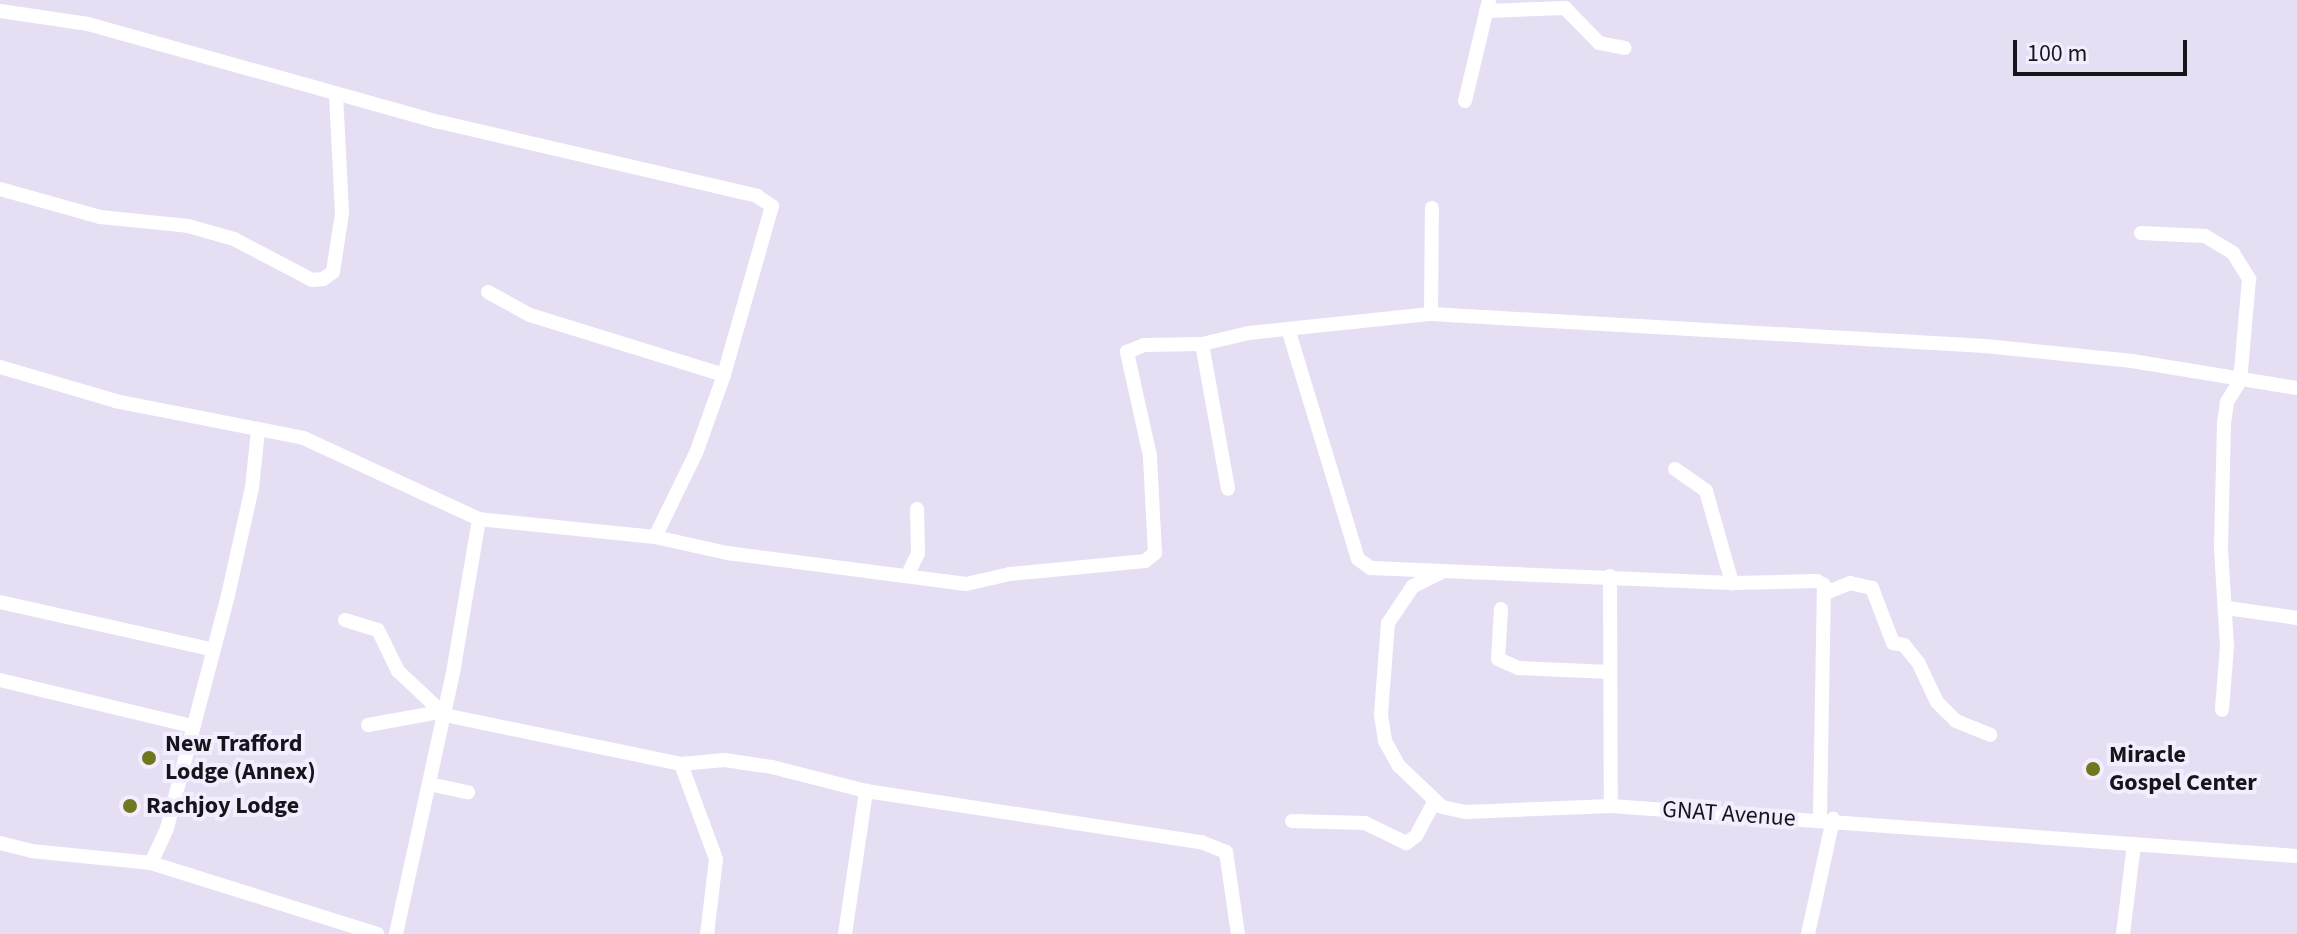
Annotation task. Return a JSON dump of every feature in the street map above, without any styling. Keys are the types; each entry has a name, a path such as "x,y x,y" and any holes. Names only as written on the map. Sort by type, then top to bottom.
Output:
{"street":[{"path":"1465,101 1488,6 1568,4 1599,43 1625,48"},
{"path":"0,11 88,24 336,95 586,159 757,196 772,206 724,375 696,453 655,537"},
{"path":"0,189 100,217 188,226 234,239 312,280 323,279 333,272 342,213 336,95"},
{"path":"1431,314 1432,208"},
{"path":"2141,233 2205,236 2245,268 2240,381 2227,402 2224,424 2221,549 2227,608 2222,710"},
{"path":"488,292 530,315 724,375"},
{"path":"0,367 116,401 323,445 479,519 655,537 727,553 966,584 1010,574 1150,559 1155,553 1150,456 1127,352 1144,345 1202,344 1249,333 1289,332 1431,314 1985,346 2132,361 2297,388"},
{"path":"1289,332 1358,559 1371,568 1440,573 1480,569 1732,583 1817,581 1828,592 1826,819 1808,934"},
{"path":"1202,344 1228,489"},
{"path":"151,863 167,828 214,650 252,488 258,431"},
{"path":"1675,469 1706,491 1732,583"},
{"path":"907,576 918,553 917,509"},
{"path":"396,934 445,715 479,519"},
{"name":"GNAT Avenue","path":"1440,573 1413,586 1388,623 1381,715 1385,741 1399,766 1435,801 1466,812 1611,806 1826,819 2297,856"},
{"path":"1610,576 1611,806"},
{"path":"1828,592 1850,583 1872,588 1893,643 1904,645 1918,662 1937,702 1956,721 1990,735"},
{"path":"0,602 214,650"},
{"path":"2227,608 2297,618"},
{"path":"1501,609 1498,659 1518,668 1610,672"},
{"path":"345,620 378,630 398,671 445,715"},
{"path":"0,680 192,726"},
{"path":"368,725 445,715 681,764 725,760 866,791 1201,842 1226,852 1238,934"},
{"path":"681,764 716,859 707,934"},
{"path":"429,784 468,792"},
{"path":"845,934 866,791"},
{"path":"1292,821 1365,823 1406,843 1416,836 1435,801"},
{"path":"0,843 151,863 377,934"},
{"path":"2123,934 2134,845"}],"place":[{"name":"New Trafford Lodge (Annex)","path":"149,758"},
{"name":"Miracle Gospel Center","path":"2093,769"},
{"name":"Rachjoy Lodge","path":"130,806"}]}
